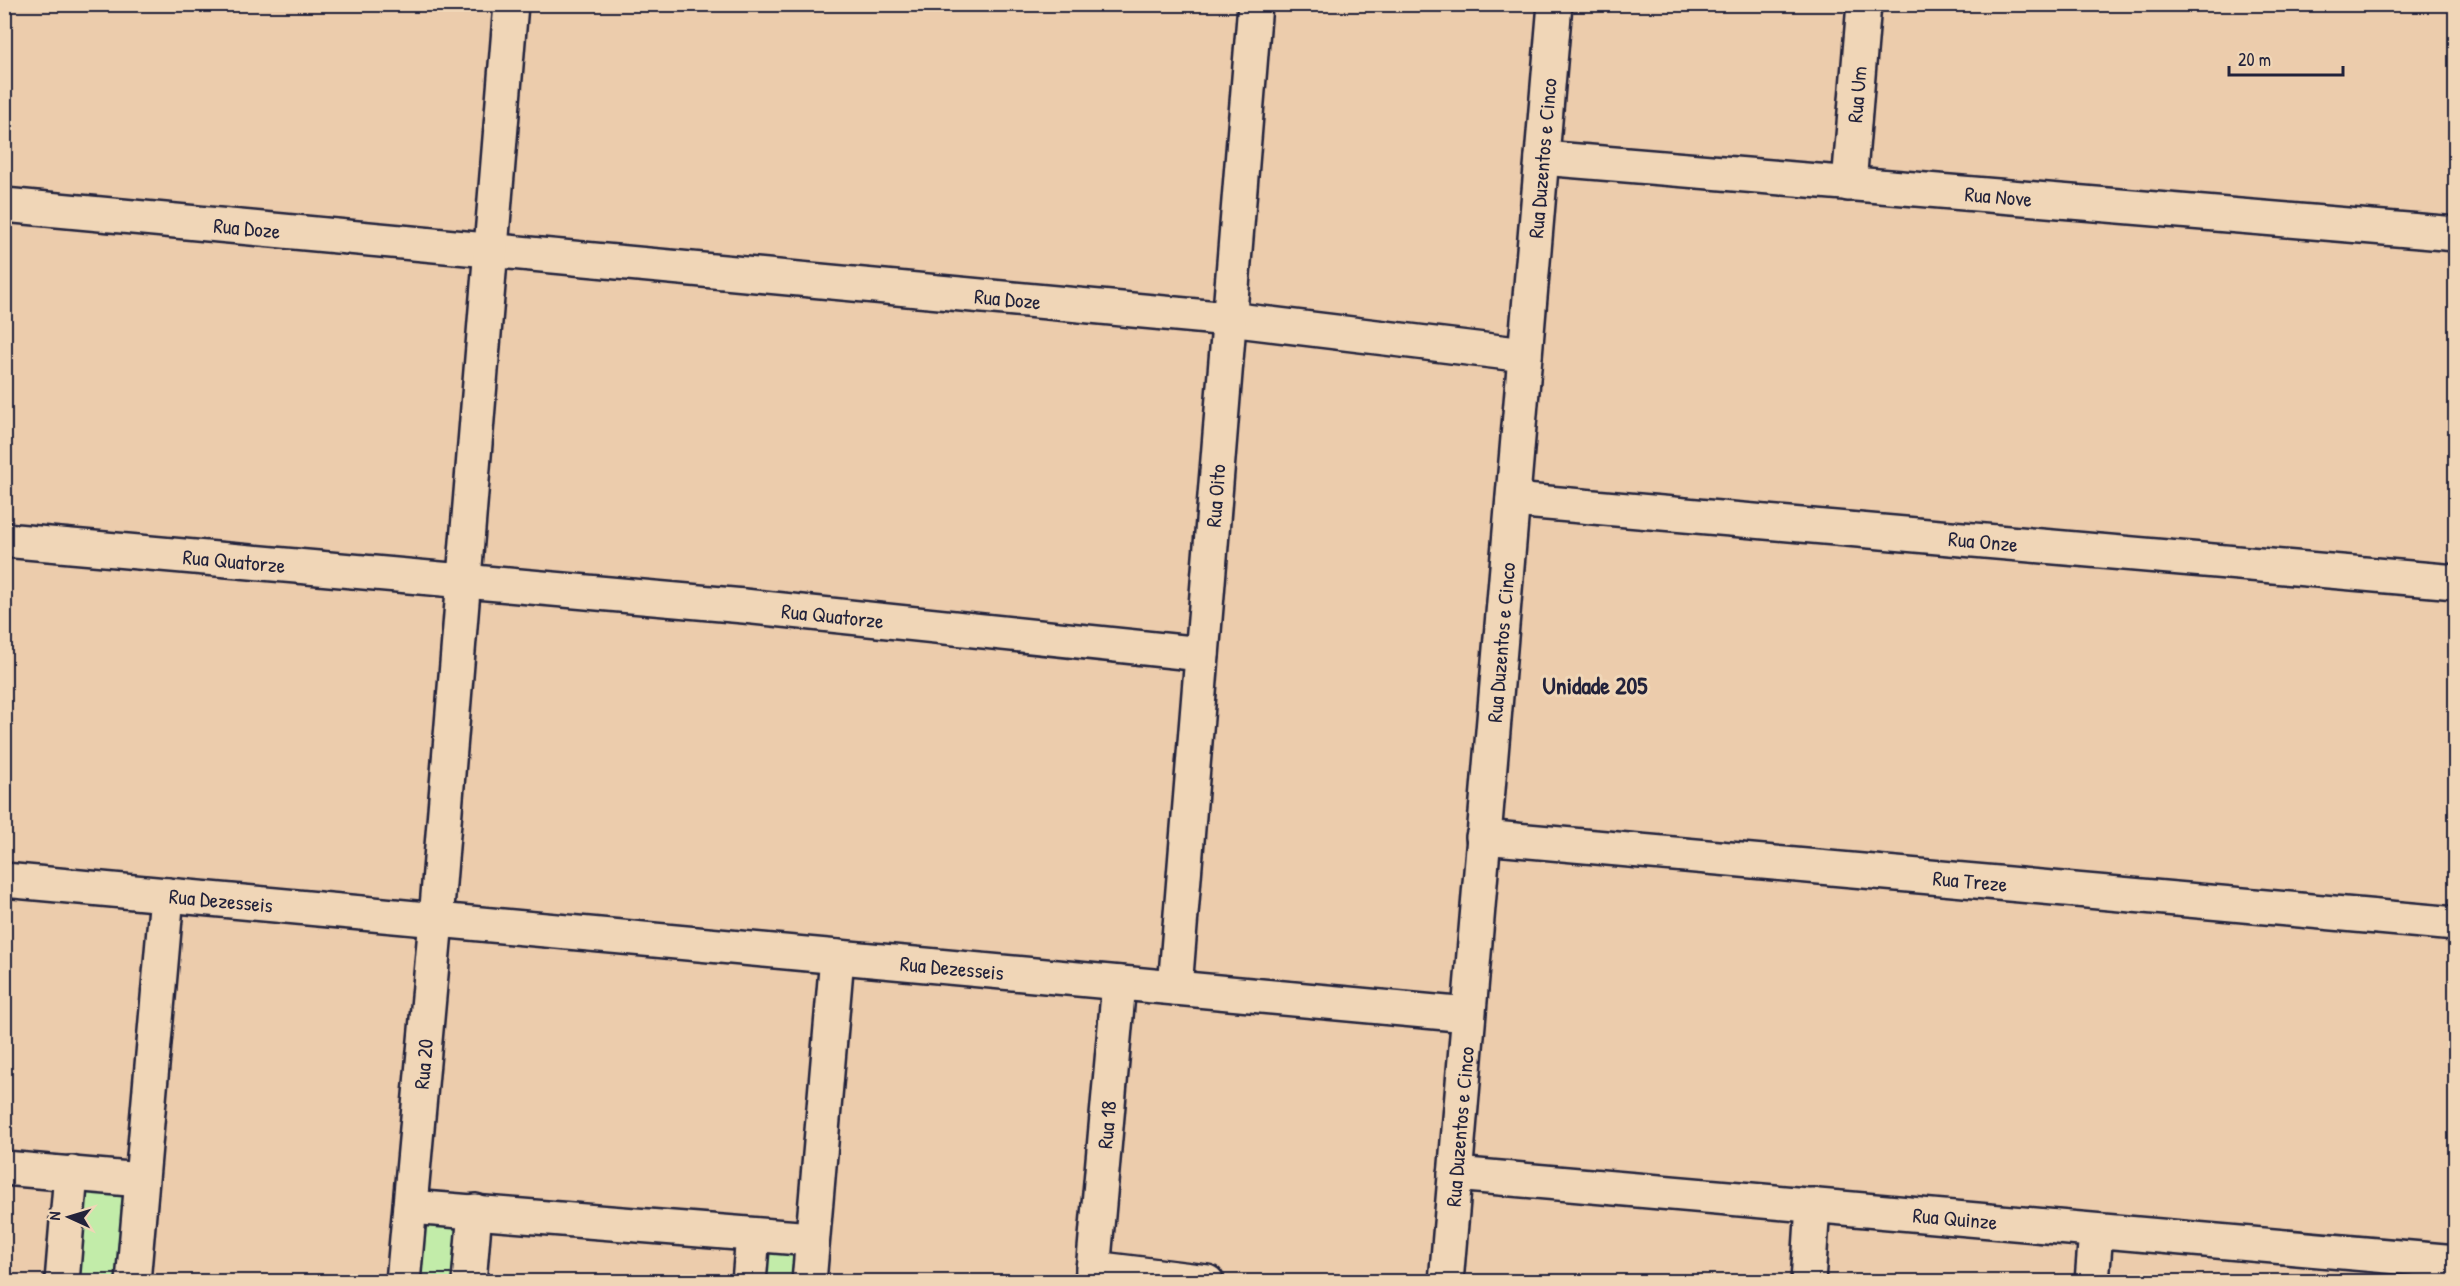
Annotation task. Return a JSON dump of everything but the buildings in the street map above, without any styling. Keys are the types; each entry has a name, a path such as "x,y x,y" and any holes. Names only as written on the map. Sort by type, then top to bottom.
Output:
{"street":[{"path":"436,920 511,4"},
{"name":"Rua Oito","path":"1174,988 1255,4"},
{"name":"Rua Duzentos e Cinco","path":"1446,1281 1555,4"},
{"name":"Rua Um","path":"1849,184 1864,4"},
{"name":"Rua Nove","path":"1542,158 2456,234"},
{"name":"Rua Doze","path":"4,205 1230,319 1525,355"},
{"name":"Rua Onze","path":"1513,500 2456,582"},
{"name":"Rua Quatorze","path":"4,540 744,606 1202,654"},
{"name":"Rua Treze","path":"1484,837 2456,924"},
{"name":"Rua Dezesseis","path":"4,880 1468,1015"},
{"path":"133,1281 167,895"},
{"name":"Rua 20","path":"403,1281 436,920"},
{"path":"809,1281 837,957"},
{"name":"Rua 18","path":"1119,983 1092,1275 1207,1281"},
{"path":"4,1168 141,1180"},
{"path":"62,1281 71,1173"},
{"name":"Rua Quinze","path":"1455,1174 2456,1262"},
{"path":"1808,1281 1813,1205"},
{"path":"410,1207 812,1239"},
{"path":"469,1281 475,1211"},
{"path":"2092,1281 2096,1231"},
{"path":"749,1281 753,1235"}],"green space":[{"path":"82,1187 126,1189 117,1281 75,1282"},
{"path":"423,1218 464,1220 459,1281 417,1282"},
{"path":"765,1249 800,1251 797,1281 762,1282"}],"district":[{"name":"Unidade 205","path":"1595,685"}]}
